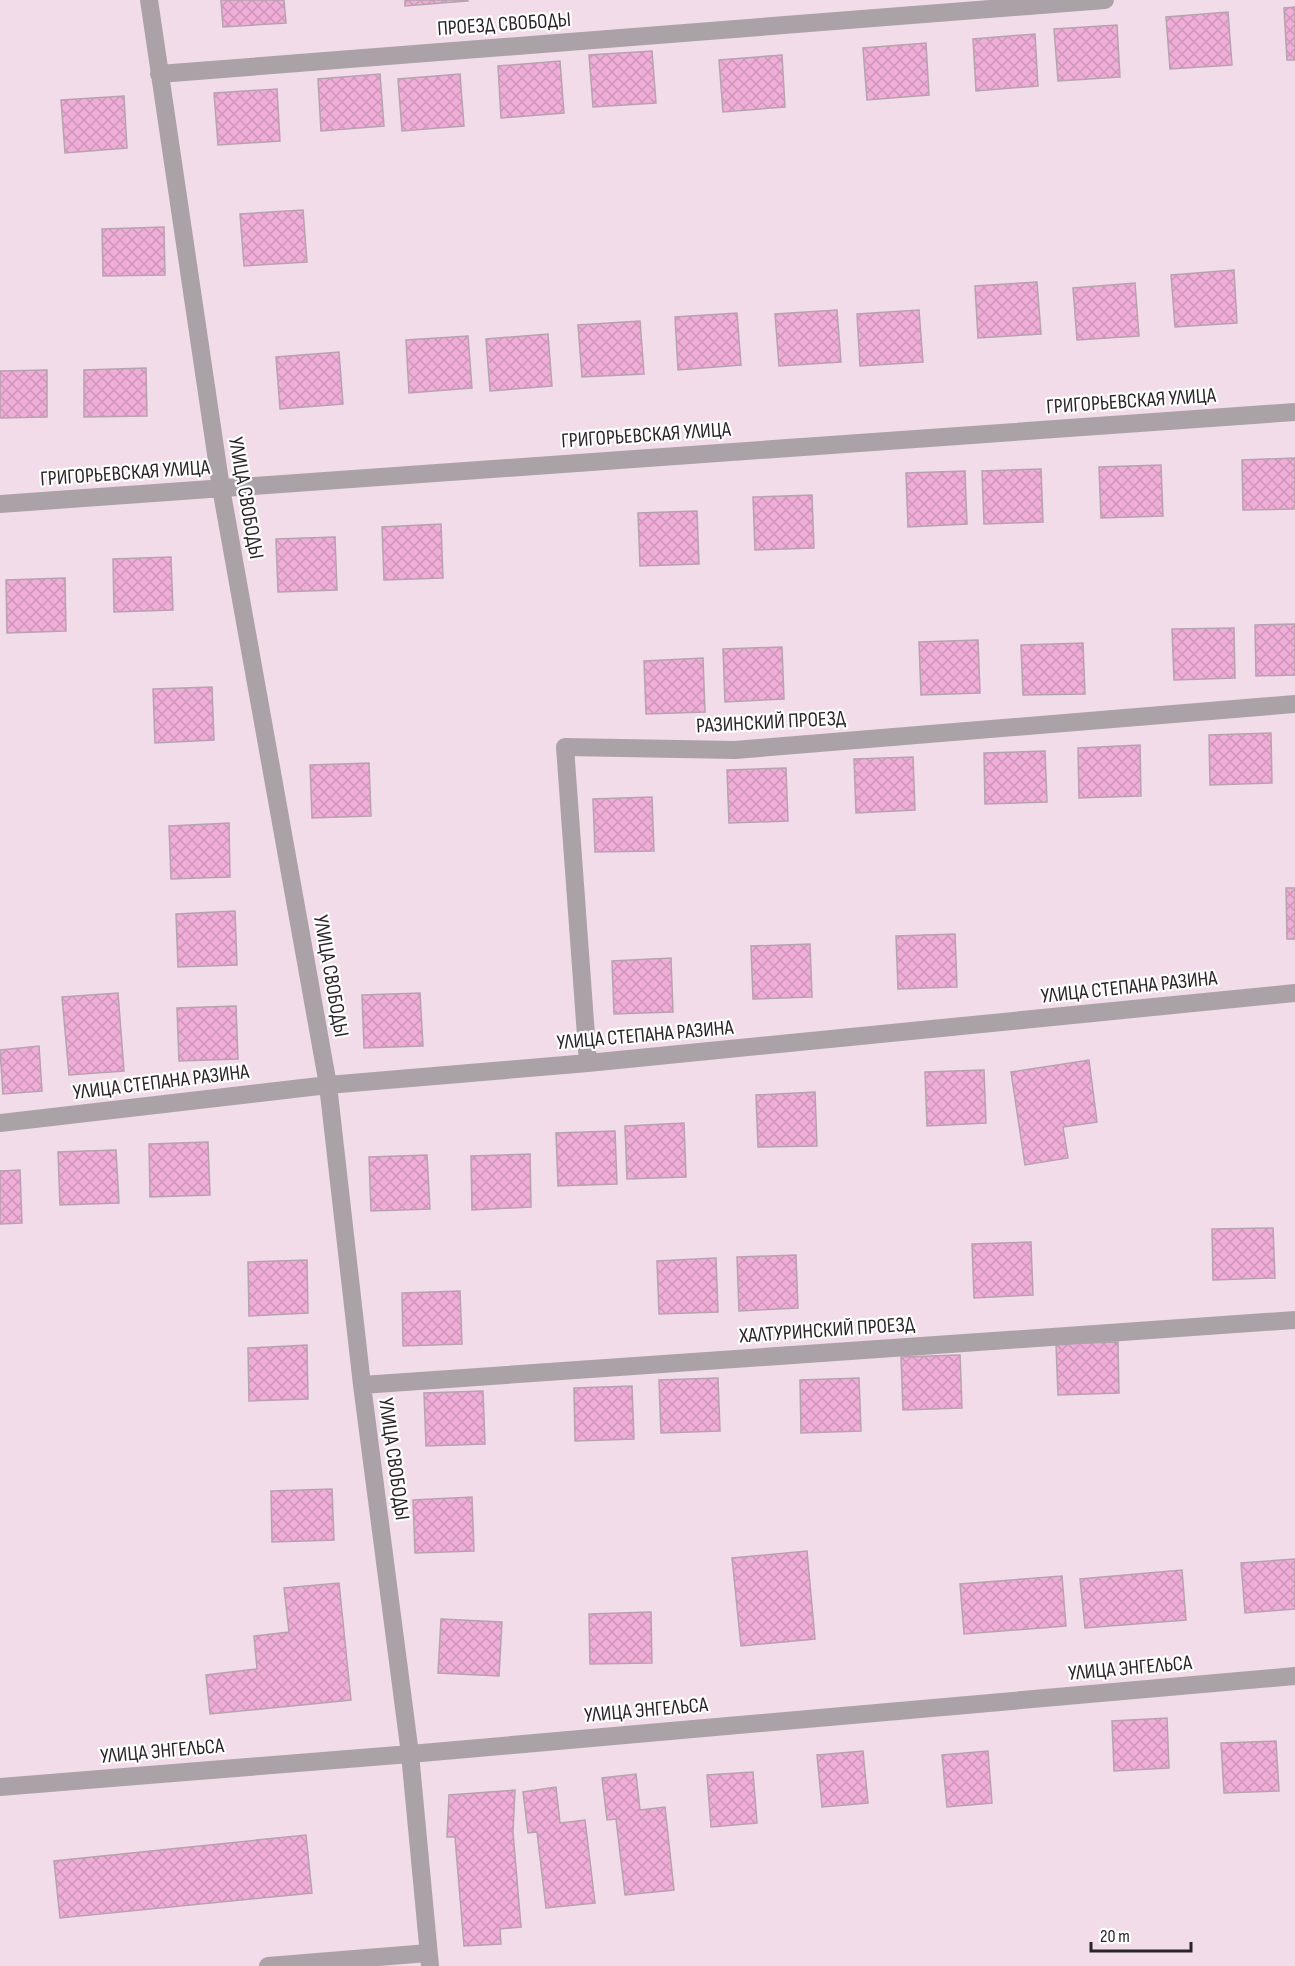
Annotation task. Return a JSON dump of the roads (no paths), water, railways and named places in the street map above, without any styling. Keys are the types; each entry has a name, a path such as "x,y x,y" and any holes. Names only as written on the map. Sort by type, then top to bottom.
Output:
{"street":[{"name":"УЛИЦА СВОБОДЫ","path":"149,0 221,488 328,1085 362,1385 410,1754 429,1960"},
{"name":"ПРОЕЗД СВОБОДЫ","path":"159,74 1105,0"},
{"name":"ГРИГОРЬЕВСКАЯ УЛИЦА","path":"0,504 1295,412"},
{"name":"РАЗИНСКИЙ ПРОЕЗД","path":"588,1063 565,747 735,750 1295,704"},
{"name":"УЛИЦА СТЕПАНА РАЗИНА","path":"0,1123 328,1085 588,1063 1295,993"},
{"name":"ХАЛТУРИНСКИЙ ПРОЕЗД","path":"362,1385 1295,1320"},
{"name":"УЛИЦА ЭНГЕЛЬСА","path":"0,1786 410,1754 1295,1676"},
{"path":"268,1966 429,1960"}]}
